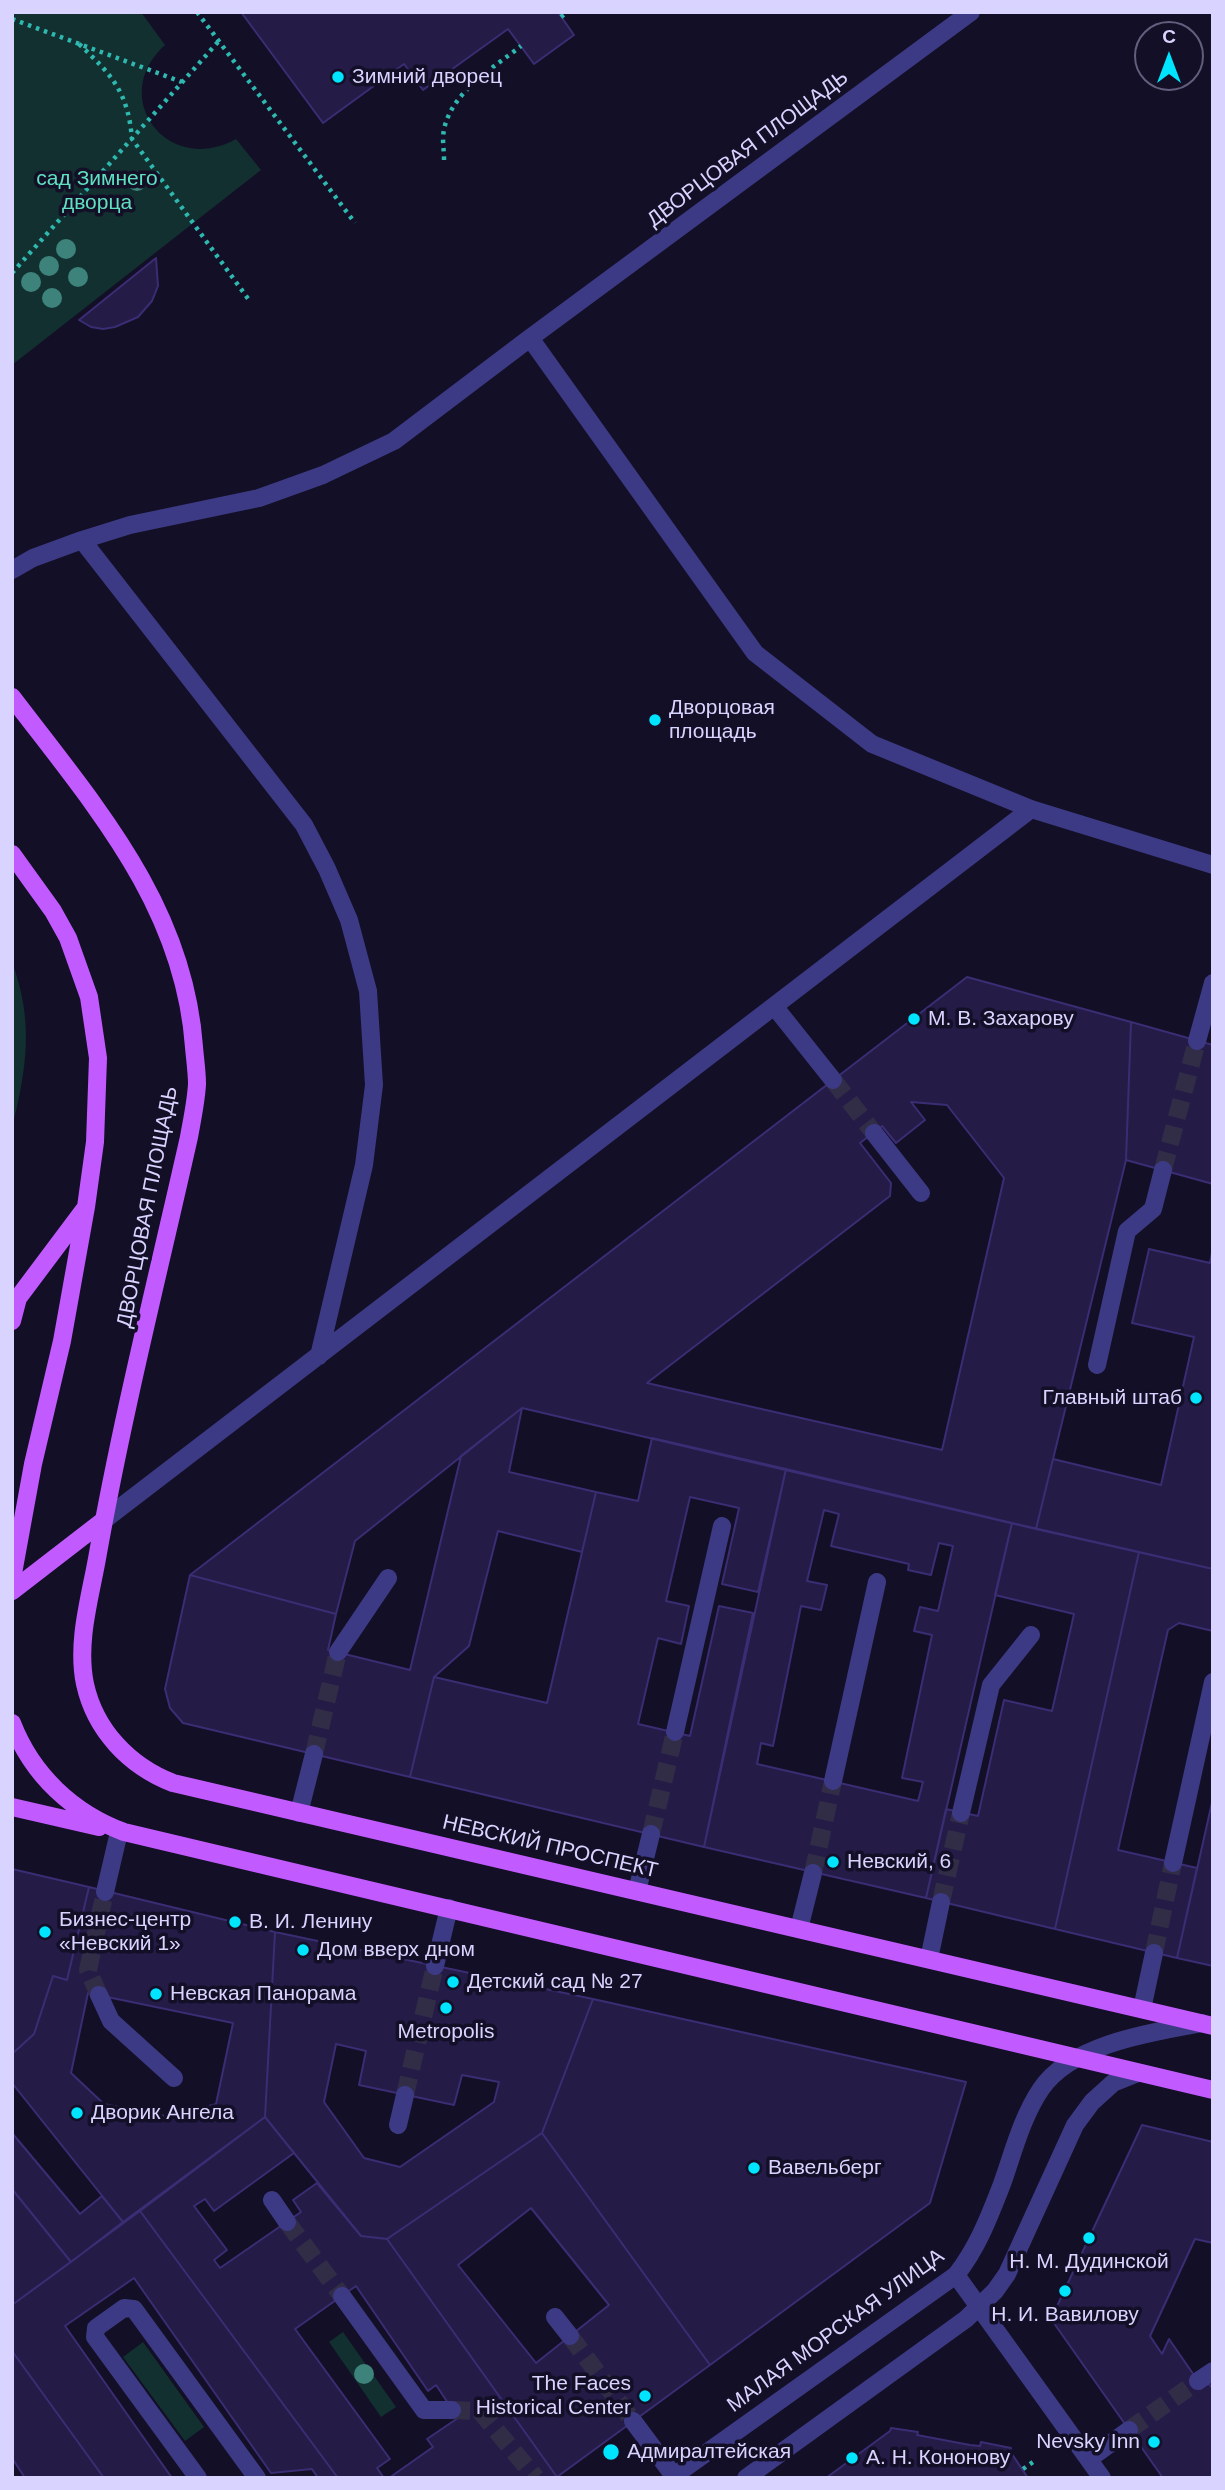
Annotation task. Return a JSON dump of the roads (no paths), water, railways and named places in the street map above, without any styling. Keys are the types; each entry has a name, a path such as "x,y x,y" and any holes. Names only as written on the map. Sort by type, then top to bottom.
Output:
{"main road":[{"name":"ДВОРЦОВАЯ ПЛОЩАДЬ","path":"12,697 136,867 162,916 181,966 193,1026 197,1084 189,1137 104,1521"},
{"path":"12,854 53,911 80,967 89,996 98,1058 95,1142 86,1207 62,1341 33,1464 12,1579"},
{"path":"12,1321 18,1298 86,1207"},
{"path":"12,1591 104,1521"},
{"name":"НЕВСКИЙ ПРОСПЕКТ","path":"104,1521 84,1632 82,1658 88,1695 104,1730 129,1758 159,1778 1207,2024"},
{"path":"12,1723 31,1760 65,1798 93,1818 124,1832 1213,2090"},
{"path":"12,1807 140,1835"}],"street":[{"name":"ДВОРЦОВАЯ ПЛОЩАДЬ","path":"12,570 33,558 130,525 259,498 323,475 394,441 971,12"},
{"path":"530,338 755,653 872,744 1031,809 1213,865"},
{"path":"82,540 304,825 349,920 368,990 374,1086 363,1166 319,1356"},
{"path":"104,1521 1031,809"},
{"path":"1197,1041 1213,983"},
{"path":"775,1006 833,1080"},
{"path":"874,1133 921,1193"},
{"path":"1097,1365 1127,1231 1153,1209 1163,1170"},
{"path":"675,1732 722,1526"},
{"path":"338,1652 388,1578"},
{"path":"833,1781 877,1582"},
{"path":"961,1812 991,1685 1031,1635"},
{"path":"1173,1863 1213,1682"},
{"path":"299,1812 314,1754"},
{"path":"105,1892 119,1832"},
{"path":"637,1891 651,1834"},
{"path":"799,1929 813,1872"},
{"path":"929,1959 942,1902"},
{"path":"435,1966 449,1908"},
{"path":"1142,2009 1154,1953"},
{"path":"99,1995 111,2021 174,2078"},
{"name":"МАЛАЯ МОРСКАЯ УЛИЦА","path":"672,2477 956,2275 983,2234 1030,2109 1042,2087 1058,2072 1078,2058 1131,2038 1207,2024"},
{"path":"746,2478 980,2306 995,2291 1007,2274 1075,2125 1092,2102 1113,2083 1138,2073"},
{"path":"398,2125 405,2095"},
{"path":"272,2200 287,2222"},
{"path":"956,2275 1102,2478"},
{"path":"342,2297 424,2410 452,2410"},
{"path":"198,2478 95,2337 96,2328 124,2308 134,2309 257,2478"},
{"path":"555,2317 570,2336"},
{"path":"633,2421 672,2477"},
{"path":"1089,2459 1129,2430"}],"tunnel":[{"path":"1163,1170 1197,1041"},
{"path":"833,1080 874,1133"},
{"path":"314,1754 338,1652"},
{"path":"651,1834 675,1732"},
{"path":"813,1873 833,1781"},
{"path":"941,1902 961,1813"},
{"path":"1154,1953 1173,1863"},
{"path":"99,1995 88,1970 105,1892"},
{"path":"405,2095 435,1966"},
{"path":"287,2222 342,2296"},
{"path":"570,2336 633,2421"},
{"path":"1129,2430 1198,2381"},
{"path":"452,2410 480,2411 536,2478"}],"place":[{"name":"Зимний дворец","path":"338,77"},
{"name":"Дворцовая площадь","path":"655,720"},
{"name":"М. В. Захарову","path":"914,1019"},
{"name":"Главный штаб","path":"1196,1398"},
{"name":"Невский, 6","path":"833,1862"},
{"name":"В. И. Ленину","path":"235,1922"},
{"name":"Бизнес-центр «Невский 1»","path":"45,1932"},
{"name":"Дом вверх дном","path":"303,1950"},
{"name":"Детский сад № 27","path":"453,1982"},
{"name":"Невская Панорама","path":"156,1994"},
{"name":"Metropolis","path":"446,2008"},
{"name":"Дворик Ангела","path":"77,2113"},
{"name":"Вавельберг","path":"754,2168"},
{"name":"Н. М. Дудинской","path":"1089,2238"},
{"name":"Н. И. Вавилову","path":"1065,2291"},
{"name":"The Faces Historical Center","path":"645,2396"},
{"name":"Nevsky Inn","path":"1154,2442"},
{"name":"Адмиралтейская","path":"611,2452"},
{"name":"А. Н. Кононову","path":"852,2458"}],"park label":[{"name":"сад Зимнего дворца","path":"97,191"}]}
